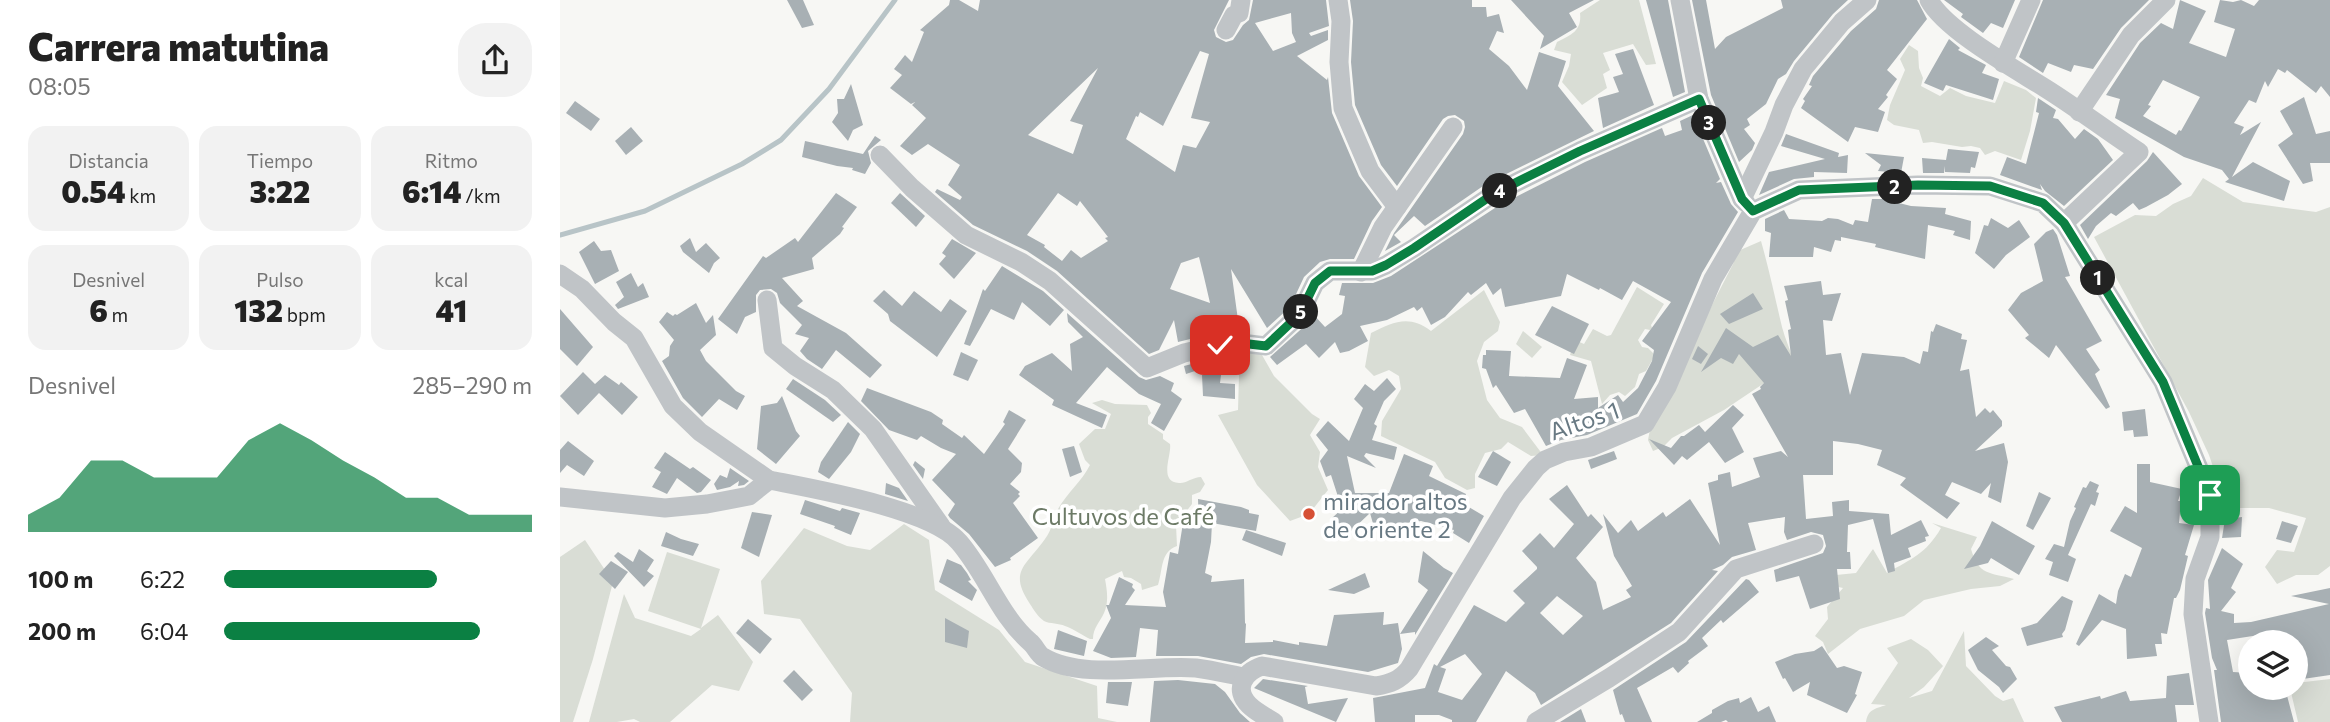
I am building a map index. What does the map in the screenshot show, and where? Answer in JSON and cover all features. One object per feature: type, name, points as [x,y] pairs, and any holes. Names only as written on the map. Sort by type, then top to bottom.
[{"type":"street","points":[[1226,30],[1234,15],[1239,13],[1241,0]]},
{"type":"street","points":[[1338,0],[1343,108],[1370,171],[1397,207]]},
{"type":"street","points":[[1680,0],[1699,99],[1748,205],[1799,190],[1918,185],[1990,186],[2043,203],[2064,223],[2163,382],[2210,495],[2210,537],[2195,579],[2193,614],[2209,722]]},
{"type":"street","name":"Altos 1","points":[[1243,677],[1254,668],[1262,666],[1376,686],[1402,677],[1512,498],[1536,468],[1545,460],[1591,447],[1645,424],[1667,387],[1748,205],[1784,105],[1802,69],[1842,22],[1867,0]]},
{"type":"street","points":[[1929,0],[1940,14],[2003,63],[2045,88],[2138,152],[2064,223]]},
{"type":"street","points":[[2003,63],[2031,0]]},
{"type":"street","points":[[2079,112],[2131,35],[2166,0]]},
{"type":"street","points":[[880,155],[912,188],[966,235],[1020,262],[1049,281],[1147,368],[1184,353],[1232,342],[1266,346],[1300,314],[1315,283],[1330,271],[1372,271],[1405,254],[1466,212],[1519,181],[1699,99]]},
{"type":"street","points":[[1361,272],[1383,227],[1453,127]]},
{"type":"street","points":[[560,274],[582,289],[634,338],[673,406],[700,432],[769,480],[885,507],[923,518],[944,529],[959,541],[1016,629],[1031,642],[1042,657],[1067,666],[1104,670],[1197,668],[1243,677],[1240,690],[1248,704],[1274,722]]},
{"type":"street","points":[[767,300],[773,348],[795,366],[833,390],[873,429],[944,529]]},
{"type":"street","points":[[560,496],[665,508],[749,496],[769,480]]},
{"type":"street","points":[[1536,722],[1679,632],[1736,569],[1814,544]]},
{"type":"green space","points":[[1600,0],[1639,0],[1656,64],[1646,65],[1633,44],[1603,53],[1610,70],[1603,74],[1607,88],[1582,105],[1562,82],[1571,54],[1554,50],[1557,42],[1577,28],[1580,13]]},
{"type":"green space","points":[[1909,45],[1918,51],[1919,68],[1923,78],[1921,86],[1940,96],[1950,88],[1966,96],[1995,103],[2004,81],[2026,90],[2036,98],[2021,160],[1995,151],[1985,155],[1980,148],[1971,146],[1923,143],[1919,130],[1894,125],[1887,120],[1890,105],[1905,70],[1900,59]]},
{"type":"green space","points":[[2203,178],[2243,202],[2316,212],[2330,207],[2330,566],[2318,575],[2296,575],[2277,584],[2265,567],[2277,550],[2294,552],[2306,518],[2269,508],[2227,508],[2209,455],[2189,412],[2094,237],[2135,215],[2156,216],[2191,196]]},
{"type":"green space","points":[[1761,241],[1782,327],[1794,363],[1724,410],[1653,451],[1648,440],[1651,424],[1738,251]]},
{"type":"green space","points":[[1637,287],[1664,304],[1651,325],[1652,328],[1645,329],[1638,340],[1642,347],[1648,348],[1655,355],[1646,371],[1639,374],[1635,387],[1625,396],[1619,392],[1610,395],[1602,404],[1591,361],[1570,355],[1575,340],[1584,344],[1593,329],[1607,336],[1611,335]]},
{"type":"green space","points":[[1484,290],[1500,322],[1498,331],[1484,342],[1477,361],[1487,400],[1500,418],[1522,427],[1543,455],[1531,456],[1508,442],[1501,449],[1485,453],[1475,474],[1475,488],[1467,490],[1445,478],[1435,462],[1381,436],[1382,421],[1401,389],[1399,376],[1389,370],[1374,376],[1365,367],[1371,333],[1401,321],[1415,323],[1431,331]]},
{"type":"green space","points":[[1523,331],[1542,347],[1532,358],[1516,344]]},
{"type":"green space","points":[[1245,350],[1262,355],[1274,376],[1320,419],[1310,435],[1320,452],[1318,467],[1328,490],[1309,514],[1290,521],[1257,485],[1218,415],[1238,410],[1239,375],[1210,368],[1208,355]]},
{"type":"green space","name":"Cultuvos de Café","points":[[1102,400],[1115,404],[1147,405],[1151,413],[1148,424],[1163,434],[1163,439],[1170,444],[1167,467],[1169,478],[1181,483],[1201,477],[1205,484],[1200,492],[1192,495],[1192,504],[1176,525],[1177,546],[1165,557],[1158,585],[1142,590],[1141,584],[1124,577],[1122,571],[1105,579],[1106,609],[1095,628],[1093,639],[1090,639],[1068,627],[1042,619],[1024,593],[1020,576],[1026,563],[1047,536],[1062,503],[1090,465],[1085,460],[1079,444],[1095,429],[1105,429],[1111,414],[1092,403]]},
{"type":"green space","points":[[1932,523],[1977,537],[1971,549],[1982,569],[2014,579],[2000,586],[1971,589],[1924,600],[1904,616],[1860,629],[1828,654],[1823,642],[1815,636],[1828,619],[1827,607],[1843,588],[1829,585],[1836,575],[1856,573],[1873,549],[1887,573],[1930,544],[1941,528]]},
{"type":"green space","points":[[904,524],[929,540],[935,590],[999,630],[1025,662],[1097,686],[1098,718],[1117,722],[850,722],[852,693],[800,619],[764,614],[761,581],[804,528],[847,546],[870,550]]},
{"type":"green space","points":[[585,540],[613,582],[573,722],[560,722],[560,557]]},
{"type":"green space","points":[[667,552],[720,569],[701,628],[718,615],[753,662],[739,691],[712,685],[670,722],[640,722],[634,719],[589,722],[624,594],[635,618],[691,636],[701,629],[648,611]]},
{"type":"green space","points":[[1964,631],[1966,666],[1995,696],[2003,701],[2013,698],[2024,722],[1866,722],[1870,712],[1886,705],[1871,704],[1898,663],[1887,648],[1911,639],[1928,650],[1943,666],[1924,687],[1909,698],[1932,691]]},
{"type":"green space","points":[[2330,679],[2330,722],[2298,722],[2293,700],[2308,700],[2308,682]]},
{"type":"building","points":[[787,0],[803,0],[814,25],[802,28]]},
{"type":"building","points":[[950,0],[959,0],[978,11],[980,0],[1229,0],[1214,30],[1216,37],[1226,42],[1233,40],[1249,20],[1253,0],[1326,0],[1329,26],[1309,33],[1311,36],[1328,30],[1328,40],[1297,56],[1327,80],[1328,77],[1332,113],[1359,176],[1382,207],[1372,221],[1354,259],[1330,259],[1320,262],[1304,277],[1290,307],[1267,328],[1231,269],[1238,320],[1235,320],[1235,328],[1178,342],[1174,320],[1159,350],[1149,354],[1057,271],[1027,251],[973,225],[935,192],[937,189],[960,200],[962,197],[948,185],[960,165],[928,144],[912,155],[900,146],[926,118],[912,105],[915,102],[911,104],[890,88],[902,75],[894,69],[905,55],[912,62],[924,32],[920,30],[949,5]],"holes":[[[1291,13],[1292,33],[1296,42],[1273,51],[1255,23]],[[1200,51],[1209,54],[1191,118],[1210,122],[1196,148],[1183,145],[1175,172],[1126,139],[1140,112],[1163,126]],[[1098,68],[1070,121],[1083,125],[1073,154],[1028,135]],[[1058,193],[1077,206],[1080,201],[1108,237],[1105,238],[1108,241],[1081,258],[1071,250],[1062,261],[1044,247],[1045,245],[1027,235]],[[1199,257],[1210,303],[1170,289],[1181,263]]]},
{"type":"building","points":[[1350,0],[1472,0],[1472,7],[1486,7],[1487,17],[1499,14],[1504,33],[1497,31],[1489,49],[1509,66],[1527,90],[1539,52],[1566,61],[1558,86],[1594,131],[1486,184],[1425,226],[1414,216],[1394,235],[1401,242],[1385,251],[1394,233],[1463,134],[1465,127],[1464,121],[1455,115],[1443,119],[1397,186],[1381,165],[1355,105]]},
{"type":"building","points":[[1511,0],[1594,0],[1569,13],[1577,27],[1540,49],[1544,36]]},
{"type":"building","points":[[1646,0],[1668,0],[1685,92],[1673,97]]},
{"type":"building","points":[[1692,0],[1706,0],[1715,49],[1726,37],[1783,8],[1781,0],[1848,0],[1833,14],[1786,74],[1778,79],[1766,104],[1747,119],[1750,125],[1744,129],[1755,143],[1752,150],[1739,162],[1711,95]]},
{"type":"building","points":[[1879,0],[1917,0],[1927,19],[1887,70],[1897,79],[1878,109],[1885,112],[1878,132],[1855,127],[1848,142],[1801,108],[1805,101],[1803,99],[1812,86],[1809,85],[1813,76],[1851,31],[1876,9]]},
{"type":"building","points":[[1944,0],[2015,0],[2003,28],[1991,23],[1983,33]]},
{"type":"building","points":[[2043,0],[2149,0],[2121,28],[2093,69],[2074,65],[2071,72],[2048,63],[2043,73],[2019,57]]},
{"type":"building","points":[[2180,0],[2206,11],[2189,43],[2226,57],[2235,29],[2214,22],[2220,0],[2241,0],[2254,6],[2259,0],[2330,0],[2330,97],[2321,86],[2316,93],[2287,70],[2285,73],[2278,69],[2268,87],[2265,81],[2256,103],[2249,100],[2234,123],[2244,127],[2240,135],[2261,122],[2232,177],[2253,162],[2290,181],[2284,201],[2225,182],[2229,179],[2222,170],[2184,157],[2115,118],[2120,99],[2106,95],[2140,43],[2161,23],[2173,29]],"holes":[[[2163,80],[2200,97],[2176,135],[2143,116],[2151,106],[2148,105]]]},
{"type":"building","points":[[1949,39],[1960,48],[1958,50],[1986,65],[1982,73],[1999,79],[1993,100],[1946,85],[1943,91],[1924,83]]},
{"type":"building","points":[[1633,49],[1654,105],[1603,128],[1598,98],[1619,92],[1613,77],[1623,74],[1615,54]]},
{"type":"building","points":[[851,84],[863,125],[853,130],[848,141],[832,122],[838,113],[837,99],[844,99]]},
{"type":"building","points":[[2304,97],[2316,134],[2330,131],[2330,163],[2310,163],[2313,181],[2303,184],[2278,145],[2293,134],[2280,111]]},
{"type":"building","points":[[2038,98],[2056,110],[2053,118],[2058,119],[2075,139],[2084,129],[2098,139],[2113,160],[2064,206],[2040,184],[2042,190],[2000,175],[2007,157],[2026,164],[2039,113],[2036,112]]},
{"type":"building","points":[[575,101],[600,119],[591,131],[566,113]]},
{"type":"building","points":[[1693,115],[1720,179],[1716,183],[1721,182],[1731,204],[1738,212],[1702,273],[1656,381],[1637,414],[1587,435],[1546,446],[1525,409],[1514,413],[1496,385],[1493,388],[1486,369],[1482,368],[1486,350],[1511,351],[1509,376],[1560,378],[1567,358],[1587,365],[1574,399],[1598,397],[1598,408],[1618,395],[1623,402],[1638,388],[1652,361],[1654,350],[1642,341],[1671,302],[1633,281],[1622,300],[1567,274],[1561,296],[1505,307],[1501,288],[1493,295],[1486,283],[1471,295],[1468,292],[1445,317],[1431,325],[1422,307],[1417,311],[1414,307],[1387,320],[1360,326],[1368,341],[1349,351],[1340,353],[1335,342],[1319,358],[1306,344],[1277,365],[1270,357],[1308,323],[1313,314],[1325,327],[1342,314],[1345,296],[1339,295],[1342,283],[1373,283],[1391,276],[1498,206],[1585,162],[1662,128],[1665,136],[1682,130],[1680,121]]},
{"type":"building","points":[[631,127],[643,141],[626,155],[615,141]]},
{"type":"building","points":[[1786,134],[1839,153],[1838,157],[1848,155],[1847,173],[1814,172],[1814,177],[1794,179],[1759,195],[1769,172],[1825,159],[1781,146]]},
{"type":"building","points":[[875,136],[881,140],[868,151],[871,163],[865,174],[852,170],[853,168],[802,157],[805,141],[863,154]]},
{"type":"building","points":[[1948,149],[1979,152],[1975,168],[1971,167],[1970,173],[1945,172],[1945,166],[1944,173],[1923,173],[1922,158],[1946,160]]},
{"type":"building","points":[[2153,152],[2182,184],[2168,195],[2139,210],[2133,203],[2116,216],[2111,213],[2096,226],[2088,239],[2080,225],[2147,161]]},
{"type":"building","points":[[1865,153],[1904,157],[1901,173],[1878,171],[1881,165]]},
{"type":"building","points":[[836,193],[857,207],[842,227],[844,228],[812,258],[814,269],[782,278],[803,301],[797,306],[846,333],[882,365],[870,378],[836,350],[822,369],[807,359],[800,351],[809,338],[795,334],[802,325],[780,303],[777,293],[771,289],[760,290],[756,295],[756,312],[745,317],[737,334],[718,319],[763,256],[766,258],[795,238],[798,242]]},
{"type":"building","points":[[900,193],[925,216],[916,227],[891,203]]},
{"type":"building","points":[[1872,199],[1911,206],[1946,208],[1945,214],[1971,221],[1970,240],[1953,235],[1955,231],[1928,225],[1925,259],[1841,237],[1841,241],[1835,240],[1831,252],[1814,247],[1813,257],[1769,257],[1771,233],[1765,231],[1765,219],[1784,210],[1789,219],[1822,221],[1828,218],[1853,225],[1855,220],[1868,222]]},
{"type":"building","points":[[1991,218],[2008,228],[2019,220],[2030,237],[2006,255],[1994,269],[1975,253],[1984,225],[1988,226]]},
{"type":"building","points":[[2053,229],[2070,276],[2065,277],[2102,341],[2086,349],[2100,370],[2095,374],[2110,407],[2106,409],[2056,345],[2049,358],[2025,338],[2029,335],[2008,310],[2021,293],[2043,281],[2034,244]]},
{"type":"building","points":[[690,238],[696,252],[706,243],[720,258],[709,273],[683,252],[680,246]]},
{"type":"building","points":[[952,239],[976,253],[954,279],[939,264],[946,256],[942,253]]},
{"type":"building","points":[[594,241],[601,251],[611,250],[619,271],[595,284],[579,252]]},
{"type":"building","points":[[1002,266],[1043,291],[1064,310],[1050,326],[1022,302],[1014,320],[991,309],[970,346],[964,344],[983,289],[985,291]]},
{"type":"building","points":[[631,273],[638,287],[643,283],[649,297],[618,309],[615,305],[624,297],[616,282]]},
{"type":"building","points":[[1821,281],[1823,295],[1841,293],[1832,321],[1823,320],[1826,355],[1841,353],[1850,395],[1862,353],[1904,357],[1920,364],[1923,351],[1928,352],[1931,331],[1933,332],[1936,324],[1962,334],[1961,339],[1967,340],[1960,371],[1969,369],[1976,417],[1985,408],[1990,413],[1993,410],[2002,421],[2002,426],[1975,451],[2004,443],[2008,462],[2001,503],[1988,497],[1991,483],[1981,494],[1952,482],[1945,495],[1960,503],[1947,519],[1900,485],[1906,478],[1877,465],[1882,450],[1833,441],[1833,475],[1803,475],[1806,519],[1833,516],[1832,502],[1849,500],[1849,511],[1889,514],[1891,535],[1921,520],[1929,536],[1925,537],[1926,541],[1908,548],[1911,557],[1894,563],[1895,571],[1888,573],[1873,519],[1848,525],[1847,552],[1850,552],[1851,569],[1837,569],[1840,599],[1810,609],[1799,576],[1776,582],[1774,570],[1823,553],[1826,546],[1823,535],[1811,532],[1787,540],[1784,532],[1785,517],[1748,523],[1756,550],[1732,557],[1712,570],[1718,571],[1671,623],[1541,705],[1535,693],[1506,671],[1476,722],[1452,722],[1439,715],[1415,715],[1415,722],[1375,722],[1373,698],[1425,688],[1434,664],[1437,666],[1474,605],[1506,622],[1525,603],[1513,591],[1537,567],[1522,551],[1540,533],[1554,548],[1574,524],[1549,499],[1567,485],[1588,517],[1591,514],[1603,527],[1576,558],[1596,582],[1603,610],[1631,597],[1626,590],[1632,586],[1614,556],[1603,514],[1618,533],[1631,520],[1638,531],[1663,512],[1666,517],[1690,499],[1720,545],[1708,483],[1718,480],[1718,475],[1730,472],[1732,487],[1760,477],[1753,458],[1781,451],[1788,457],[1752,394],[1761,389],[1764,383],[1739,354],[1733,364],[1721,358],[1701,372],[1726,328],[1753,347],[1778,335],[1791,356],[1788,330],[1791,329],[1784,286]],"holes":[[[1557,596],[1583,616],[1563,635],[1540,613]],[[1465,654],[1482,674],[1462,700],[1438,692],[1446,669],[1440,667]]]},
{"type":"building","points":[[884,290],[902,306],[914,291],[941,312],[950,299],[967,311],[937,357],[890,321],[888,314],[873,301]]},
{"type":"building","points":[[1753,293],[1763,309],[1729,324],[1720,314]]},
{"type":"building","points":[[696,303],[706,323],[713,315],[716,335],[700,350],[706,361],[736,391],[745,396],[737,410],[719,399],[702,417],[683,398],[662,361],[669,356],[674,340],[659,322],[667,312],[673,316],[677,315]]},
{"type":"building","points":[[1552,306],[1589,324],[1574,354],[1535,335]]},
{"type":"building","points":[[560,309],[593,347],[577,366],[560,349]]},
{"type":"building","points":[[1067,313],[1139,377],[1146,380],[1160,376],[1174,383],[1171,391],[1182,399],[1164,431],[1151,423],[1161,404],[1139,394],[1107,367],[1076,403],[1107,415],[1102,428],[1052,405],[1054,400],[1019,375],[1025,366],[1052,353],[1072,371],[1070,344],[1083,337],[1068,322]]},
{"type":"building","points":[[1698,346],[1708,354],[1701,364],[1692,359]]},
{"type":"building","points":[[961,352],[978,360],[968,381],[953,375]]},
{"type":"building","points":[[1203,361],[1204,368],[1186,374],[1184,366]]},
{"type":"building","points":[[583,372],[595,384],[605,375],[619,385],[621,382],[638,397],[622,415],[599,393],[578,415],[560,396]]},
{"type":"building","points":[[1202,375],[1221,375],[1220,383],[1235,384],[1235,399],[1203,396]]},
{"type":"building","points":[[1387,378],[1396,389],[1384,401],[1374,424],[1377,426],[1372,440],[1397,447],[1394,460],[1366,453],[1364,456],[1376,468],[1347,456],[1355,493],[1389,493],[1404,454],[1433,466],[1429,476],[1466,494],[1462,503],[1484,516],[1469,543],[1453,533],[1454,530],[1421,521],[1374,527],[1370,513],[1350,532],[1332,518],[1342,509],[1331,475],[1326,477],[1320,461],[1328,450],[1316,435],[1328,421],[1349,441],[1363,408],[1354,399],[1365,384],[1374,391]]},
{"type":"building","points":[[793,379],[825,400],[841,415],[833,422],[786,389]]},
{"type":"building","points":[[867,388],[931,412],[943,420],[942,424],[962,438],[964,435],[984,454],[1005,424],[1003,422],[1009,410],[1026,420],[1008,449],[1022,463],[1021,472],[1010,484],[1020,492],[1020,496],[1013,503],[1038,538],[1010,558],[1011,560],[995,567],[969,534],[950,518],[948,515],[955,504],[932,480],[956,454],[921,436],[917,440],[889,430],[861,401]]},
{"type":"building","points":[[782,396],[800,436],[776,464],[757,449],[761,406],[777,403]]},
{"type":"building","points":[[1733,405],[1744,415],[1732,428],[1744,452],[1725,463],[1709,442],[1687,460],[1682,456],[1674,465],[1649,439],[1671,448],[1681,436],[1699,425],[1705,432]]},
{"type":"building","points":[[2145,409],[2148,436],[2134,437],[2133,430],[2124,431],[2122,412]]},
{"type":"building","points":[[848,422],[860,434],[851,452],[829,479],[818,472],[821,462]]},
{"type":"building","points":[[568,441],[594,461],[584,476],[567,465],[560,473],[560,450]]},
{"type":"building","points":[[1074,446],[1082,472],[1070,477],[1062,449]]},
{"type":"building","points":[[1493,451],[1511,462],[1497,486],[1478,477]]},
{"type":"building","points":[[1614,451],[1617,459],[1591,469],[1588,460]]},
{"type":"building","points":[[665,452],[711,480],[697,493],[677,478],[667,494],[652,487],[661,472],[654,468]]},
{"type":"building","points":[[915,461],[925,469],[923,479],[913,465]]},
{"type":"building","points":[[2137,464],[2150,464],[2150,482],[2182,489],[2178,501],[2181,501],[2179,523],[2194,525],[2167,634],[2161,633],[2162,644],[2155,644],[2157,656],[2127,659],[2126,629],[2102,620],[2079,646],[2076,644],[2099,594],[2116,604],[2125,574],[2131,577],[2142,548],[2110,531],[2125,506],[2137,513]]},
{"type":"building","points":[[730,468],[749,481],[738,486],[739,481],[730,487],[717,490],[714,484],[720,475],[727,478]]},
{"type":"building","points":[[2090,481],[2099,485],[2096,492],[2099,493],[2095,506],[2091,504],[2068,555],[2076,559],[2068,582],[2049,575],[2053,562],[2045,559],[2054,544],[2064,547],[2076,508],[2074,507],[2083,487],[2086,488]]},
{"type":"building","points":[[886,483],[899,488],[908,501],[885,494]]},
{"type":"building","points":[[2039,492],[2051,498],[2033,530],[2026,526]]},
{"type":"building","points":[[1198,499],[1241,507],[1249,510],[1249,513],[1259,515],[1256,531],[1212,523],[1205,573],[1212,576],[1211,582],[1244,579],[1245,643],[1273,640],[1327,646],[1334,615],[1384,612],[1383,625],[1398,623],[1402,649],[1398,663],[1368,672],[1264,654],[1251,657],[1241,664],[1198,656],[1156,656],[1158,630],[1140,628],[1136,657],[1111,658],[1093,651],[1111,618],[1106,605],[1109,605],[1119,577],[1133,584],[1135,590],[1125,605],[1166,607],[1163,592],[1170,552],[1178,554],[1183,523],[1199,526]]},
{"type":"building","points":[[805,500],[840,511],[842,508],[860,513],[851,535],[834,528],[835,526],[800,514]]},
{"type":"building","points":[[752,512],[772,515],[759,557],[741,548]]},
{"type":"building","points":[[2242,517],[2241,537],[2222,538],[2225,519]]},
{"type":"building","points":[[1992,521],[2035,546],[2019,575],[1991,558],[1988,563],[1964,569],[1980,546]]},
{"type":"building","points":[[2282,521],[2298,526],[2291,543],[2276,539]]},
{"type":"building","points":[[1246,530],[1286,543],[1282,556],[1242,540]]},
{"type":"building","points":[[666,532],[699,544],[693,556],[661,546]]},
{"type":"building","points":[[2222,548],[2243,564],[2231,588],[2236,592],[2221,611],[2234,614],[2234,623],[2251,622],[2329,604],[2291,596],[2330,588],[2330,675],[2308,678],[2308,630],[2238,630],[2238,638],[2227,640],[2233,672],[2238,672],[2238,700],[2288,700],[2294,722],[2221,722],[2214,670],[2217,670],[2212,658],[2205,613],[2206,608],[2210,609],[2208,580]]},
{"type":"building","points":[[639,549],[654,560],[647,571],[654,576],[644,587],[614,556],[618,552],[633,562]]},
{"type":"building","points":[[1423,551],[1453,573],[1415,635],[1415,632],[1400,634],[1428,590],[1418,582]]},
{"type":"building","points":[[947,559],[961,565],[967,573],[971,580],[968,581],[977,590],[972,601],[939,582]]},
{"type":"building","points":[[611,561],[628,572],[615,589],[599,574]]},
{"type":"building","points":[[1365,573],[1370,587],[1354,594],[1328,590]]},
{"type":"building","points":[[1746,579],[1759,592],[1702,638],[1708,646],[1688,661],[1678,673],[1673,667],[1637,688],[1652,722],[1625,722],[1622,714],[1620,715],[1613,690],[1686,642]]},
{"type":"building","points":[[2062,596],[2073,601],[2063,637],[2027,646],[2021,628],[2037,623]]},
{"type":"building","points":[[945,618],[969,631],[967,648],[945,642]]},
{"type":"building","points":[[748,619],[772,639],[760,654],[736,633]]},
{"type":"building","points":[[1058,630],[1087,641],[1084,656],[1054,649]]},
{"type":"building","points":[[1986,637],[1999,646],[1992,650],[2010,667],[2017,679],[2003,693],[1978,670],[1968,650]]},
{"type":"building","points":[[1822,646],[1837,668],[1844,666],[1862,672],[1855,694],[1857,695],[1847,713],[1807,695],[1810,682],[1793,692],[1775,662],[1795,654],[1814,651]]},
{"type":"building","points":[[794,670],[813,690],[802,701],[783,681]]},
{"type":"building","points":[[2189,673],[2194,705],[2175,705],[2177,722],[2062,722],[2054,707],[2100,696],[2101,699],[2126,691],[2130,701],[2166,698],[2167,676]]},
{"type":"building","points":[[1263,679],[1308,686],[1305,687],[1308,704],[1348,698],[1336,722],[1254,688]]},
{"type":"building","points":[[1178,680],[1215,684],[1250,722],[1150,722],[1154,681]]},
{"type":"building","points":[[1108,682],[1132,682],[1128,706],[1106,703]]},
{"type":"building","points":[[1751,697],[1758,712],[1769,706],[1776,722],[1697,722],[1728,701],[1739,698],[1740,703]]},
{"type":"building","points":[[1581,709],[1586,722],[1560,722]]},
{"type":"waterway","points":[[560,235],[645,211],[742,164],[781,140],[829,89],[895,0]]},
{"type":"place","name":"mirador altos de oriente 2","points":[[1309,514]]},
{"type":"route","points":[[1220,345],[1232,342],[1266,346],[1300,314],[1315,283],[1330,271],[1372,271],[1386,265],[1492,195],[1580,151],[1699,99],[1742,199],[1753,211],[1799,190],[1839,187],[1990,186],[2043,203],[2064,223],[2163,382],[2210,495]]}]
